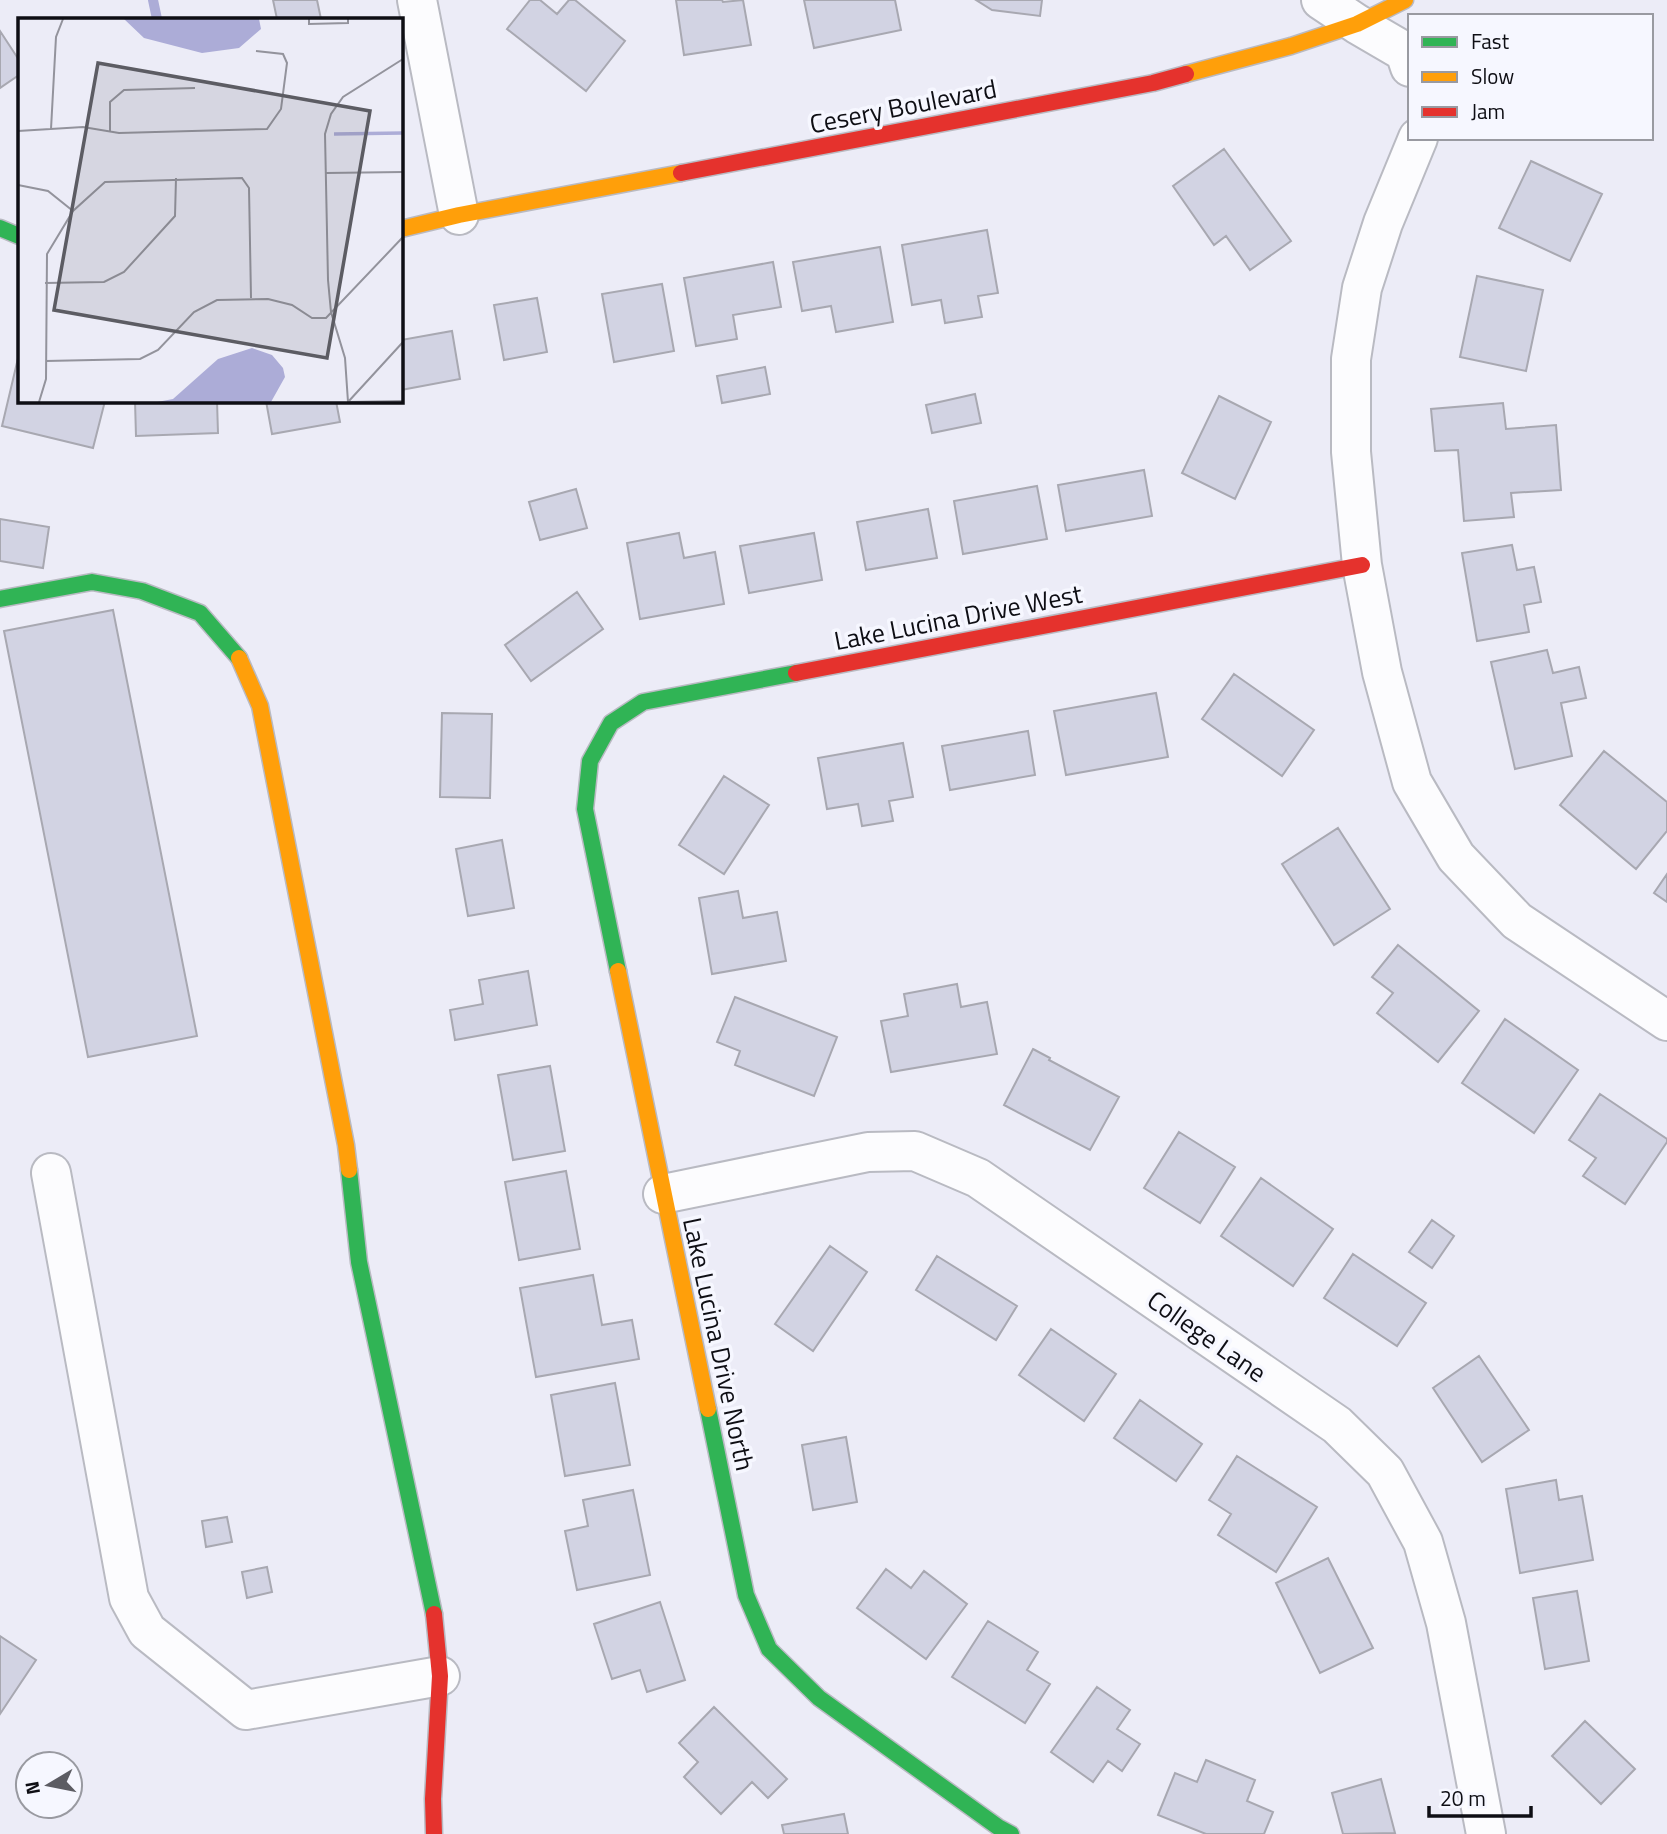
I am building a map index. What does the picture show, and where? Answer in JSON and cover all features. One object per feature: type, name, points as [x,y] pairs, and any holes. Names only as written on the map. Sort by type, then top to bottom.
[{"type":"street","points":[[416,0],[459,215]]},
{"type":"street","points":[[1321,0],[1405,52],[1408,61]]},
{"type":"street","name":"Cesery Boulevard","points":[[402,229],[459,215],[1153,83],[1292,46],[1357,24],[1405,0]]},
{"type":"street","points":[[1417,140],[1383,223],[1362,288],[1351,359],[1351,452],[1362,565],[1382,672],[1412,782],[1456,857],[1517,921],[1667,1021]]},
{"type":"street","points":[[0,228],[18,236]]},
{"type":"street","name":"Lake Lucina Drive West","points":[[590,761],[611,723],[643,702],[1362,565]]},
{"type":"street","points":[[0,598],[92,582],[142,591],[200,613],[238,655],[260,706],[346,1144],[359,1262],[434,1616],[440,1676],[433,1799],[434,1834]]},
{"type":"street","name":"Lake Lucina Drive North","points":[[590,761],[585,809],[746,1595],[769,1649],[819,1698],[1001,1832]]},
{"type":"street","name":"College Lane","points":[[663,1194],[869,1152],[915,1151],[978,1178],[1337,1425],[1385,1472],[1423,1542],[1446,1623],[1486,1834]]},
{"type":"street","points":[[51,1173],[130,1598],[147,1631],[246,1710],[440,1676]]},
{"type":"building","points":[[273,0],[317,0],[321,18],[277,18]]},
{"type":"building","points":[[530,0],[540,0],[557,14],[569,0],[575,0],[625,41],[586,91],[507,29]]},
{"type":"building","points":[[676,0],[743,0],[751,45],[684,55]]},
{"type":"building","points":[[804,0],[895,0],[901,30],[814,48]]},
{"type":"building","points":[[976,0],[1042,0],[1040,16],[992,10]]},
{"type":"building","points":[[0,31],[18,58],[18,76],[0,88]]},
{"type":"building","points":[[1224,149],[1291,241],[1250,270],[1226,236],[1214,245],[1173,186]]},
{"type":"building","points":[[1531,161],[1602,194],[1570,261],[1499,228]]},
{"type":"building","points":[[987,230],[998,293],[978,296],[982,317],[945,323],[941,300],[912,305],[902,245]]},
{"type":"building","points":[[880,247],[893,322],[836,332],[831,306],[802,311],[793,262]]},
{"type":"building","points":[[773,262],[781,307],[733,315],[737,339],[696,346],[684,278]]},
{"type":"building","points":[[1477,276],[1543,290],[1526,371],[1460,357]]},
{"type":"building","points":[[662,284],[674,351],[614,362],[602,294]]},
{"type":"building","points":[[537,298],[547,352],[504,360],[494,305]]},
{"type":"building","points":[[452,331],[460,379],[402,390],[402,340]]},
{"type":"building","points":[[18,358],[18,402],[105,402],[93,448],[2,426]]},
{"type":"building","points":[[765,367],[770,394],[722,403],[717,376]]},
{"type":"building","points":[[975,394],[981,423],[932,433],[926,405]]},
{"type":"building","points":[[1219,396],[1271,422],[1235,499],[1182,473]]},
{"type":"building","points":[[135,402],[217,402],[218,433],[136,436]]},
{"type":"building","points":[[266,402],[336,402],[340,422],[272,434]]},
{"type":"building","points":[[1503,403],[1506,429],[1556,425],[1561,490],[1511,493],[1514,517],[1464,521],[1458,450],[1435,451],[1431,409]]},
{"type":"building","points":[[1144,470],[1152,516],[1066,531],[1058,485]]},
{"type":"building","points":[[1037,486],[1047,539],[963,554],[954,501]]},
{"type":"building","points":[[576,489],[587,528],[540,540],[529,502]]},
{"type":"building","points":[[928,509],[937,558],[866,570],[857,522]]},
{"type":"building","points":[[0,519],[49,527],[43,568],[0,561]]},
{"type":"building","points":[[679,533],[684,558],[715,552],[724,604],[640,619],[627,543]]},
{"type":"building","points":[[814,533],[822,580],[749,593],[740,546]]},
{"type":"building","points":[[1512,545],[1517,570],[1534,567],[1541,602],[1524,605],[1529,632],[1477,641],[1462,553]]},
{"type":"building","points":[[577,592],[603,629],[531,681],[505,645]]},
{"type":"building","points":[[113,610],[197,1036],[88,1057],[4,631]]},
{"type":"building","points":[[1547,650],[1553,673],[1579,667],[1586,698],[1561,703],[1572,756],[1515,769],[1491,662]]},
{"type":"building","points":[[1234,674],[1314,730],[1282,776],[1202,719]]},
{"type":"building","points":[[1156,693],[1168,757],[1066,775],[1054,711]]},
{"type":"building","points":[[442,713],[492,714],[490,798],[440,797]]},
{"type":"building","points":[[1028,731],[1035,775],[950,790],[942,746]]},
{"type":"building","points":[[903,743],[913,797],[889,801],[893,821],[862,826],[858,804],[827,809],[818,758]]},
{"type":"building","points":[[1604,751],[1667,802],[1667,831],[1636,869],[1560,805]]},
{"type":"building","points":[[724,776],[769,805],[724,874],[679,845]]},
{"type":"building","points":[[1338,828],[1390,909],[1334,945],[1282,864]]},
{"type":"building","points":[[502,840],[514,908],[468,916],[456,849]]},
{"type":"building","points":[[1667,874],[1667,902],[1654,893]]},
{"type":"building","points":[[738,891],[743,918],[777,912],[786,961],[712,974],[699,898]]},
{"type":"building","points":[[1398,945],[1479,1011],[1438,1062],[1377,1013],[1393,993],[1372,977]]},
{"type":"building","points":[[528,971],[537,1025],[455,1040],[450,1010],[483,1004],[479,980]]},
{"type":"building","points":[[957,984],[961,1007],[987,1002],[997,1054],[891,1072],[881,1021],[908,1016],[904,994]]},
{"type":"building","points":[[735,997],[837,1037],[814,1096],[735,1065],[740,1051],[717,1042]]},
{"type":"building","points":[[1505,1019],[1578,1070],[1534,1133],[1462,1083]]},
{"type":"building","points":[[1033,1049],[1119,1097],[1090,1150],[1004,1105]]},
{"type":"building","points":[[550,1066],[565,1151],[513,1160],[498,1075]]},
{"type":"building","points":[[1600,1094],[1667,1139],[1625,1204],[1583,1176],[1596,1158],[1569,1140]]},
{"type":"building","points":[[1179,1132],[1235,1167],[1200,1223],[1144,1188]]},
{"type":"building","points":[[566,1171],[580,1249],[519,1260],[505,1182]]},
{"type":"building","points":[[1261,1178],[1333,1229],[1293,1286],[1221,1236]]},
{"type":"building","points":[[1432,1220],[1454,1236],[1432,1268],[1409,1252]]},
{"type":"building","points":[[830,1246],[867,1272],[813,1351],[775,1324]]},
{"type":"building","points":[[1353,1254],[1426,1303],[1397,1346],[1324,1298]]},
{"type":"building","points":[[937,1256],[1017,1306],[996,1340],[916,1290]]},
{"type":"building","points":[[593,1275],[602,1325],[632,1320],[639,1359],[536,1377],[520,1288]]},
{"type":"building","points":[[1051,1329],[1116,1374],[1084,1421],[1019,1375]]},
{"type":"building","points":[[1479,1356],[1529,1430],[1482,1462],[1433,1388]]},
{"type":"building","points":[[615,1383],[630,1465],[565,1476],[551,1395]]},
{"type":"building","points":[[1140,1400],[1202,1444],[1176,1481],[1114,1438]]},
{"type":"building","points":[[846,1437],[857,1502],[813,1510],[802,1445]]},
{"type":"building","points":[[1237,1456],[1317,1507],[1276,1572],[1218,1535],[1231,1514],[1209,1500]]},
{"type":"building","points":[[1556,1480],[1559,1500],[1582,1496],[1593,1560],[1520,1573],[1506,1489]]},
{"type":"building","points":[[633,1490],[650,1575],[577,1590],[565,1531],[588,1526],[583,1500]]},
{"type":"building","points":[[227,1517],[232,1542],[206,1547],[202,1521]]},
{"type":"building","points":[[1328,1558],[1373,1648],[1320,1673],[1276,1583]]},
{"type":"building","points":[[267,1567],[272,1592],[247,1598],[242,1572]]},
{"type":"building","points":[[886,1569],[911,1588],[924,1571],[967,1604],[926,1659],[857,1608]]},
{"type":"building","points":[[1577,1591],[1589,1661],[1545,1669],[1533,1598]]},
{"type":"building","points":[[660,1602],[685,1680],[647,1692],[640,1670],[612,1679],[594,1624]]},
{"type":"building","points":[[988,1621],[1038,1652],[1027,1670],[1050,1684],[1025,1723],[952,1677]]},
{"type":"building","points":[[0,1636],[36,1660],[0,1714]]},
{"type":"building","points":[[1097,1687],[1130,1710],[1117,1729],[1140,1744],[1122,1771],[1108,1761],[1093,1782],[1051,1752]]},
{"type":"building","points":[[714,1707],[787,1779],[768,1798],[752,1782],[721,1814],[684,1777],[698,1762],[679,1743]]},
{"type":"building","points":[[1585,1721],[1635,1769],[1601,1804],[1552,1756]]},
{"type":"building","points":[[1206,1760],[1255,1780],[1247,1801],[1273,1812],[1264,1834],[1206,1834],[1158,1815],[1175,1773],[1197,1782]]},
{"type":"building","points":[[1381,1779],[1395,1833],[1343,1834],[1332,1793]]},
{"type":"building","points":[[844,1814],[848,1834],[784,1834],[782,1825]]},
{"type":"waterway","points":[[153,0],[157,18]]},
{"type":"traffic: fast","points":[[0,228],[18,236]]},
{"type":"traffic: fast","points":[[0,599],[92,582],[142,591],[200,613],[239,658]]},
{"type":"traffic: fast","points":[[618,971],[585,809],[590,761],[611,723],[643,702],[796,673]]},
{"type":"traffic: fast","points":[[349,1170],[359,1262],[434,1614]]},
{"type":"traffic: fast","points":[[708,1409],[746,1595],[769,1649],[819,1698],[1011,1834]]},
{"type":"traffic: slow","points":[[1186,74],[1291,46],[1357,24],[1405,0]]},
{"type":"traffic: slow","points":[[402,229],[459,215],[681,173]]},
{"type":"traffic: slow","points":[[239,658],[260,706],[349,1170]]},
{"type":"traffic: slow","points":[[618,971],[708,1409]]},
{"type":"traffic: jam","points":[[681,173],[1153,83],[1186,74]]},
{"type":"traffic: jam","points":[[796,673],[1362,565]]},
{"type":"traffic: jam","points":[[434,1614],[440,1676],[433,1799],[434,1834]]}]
